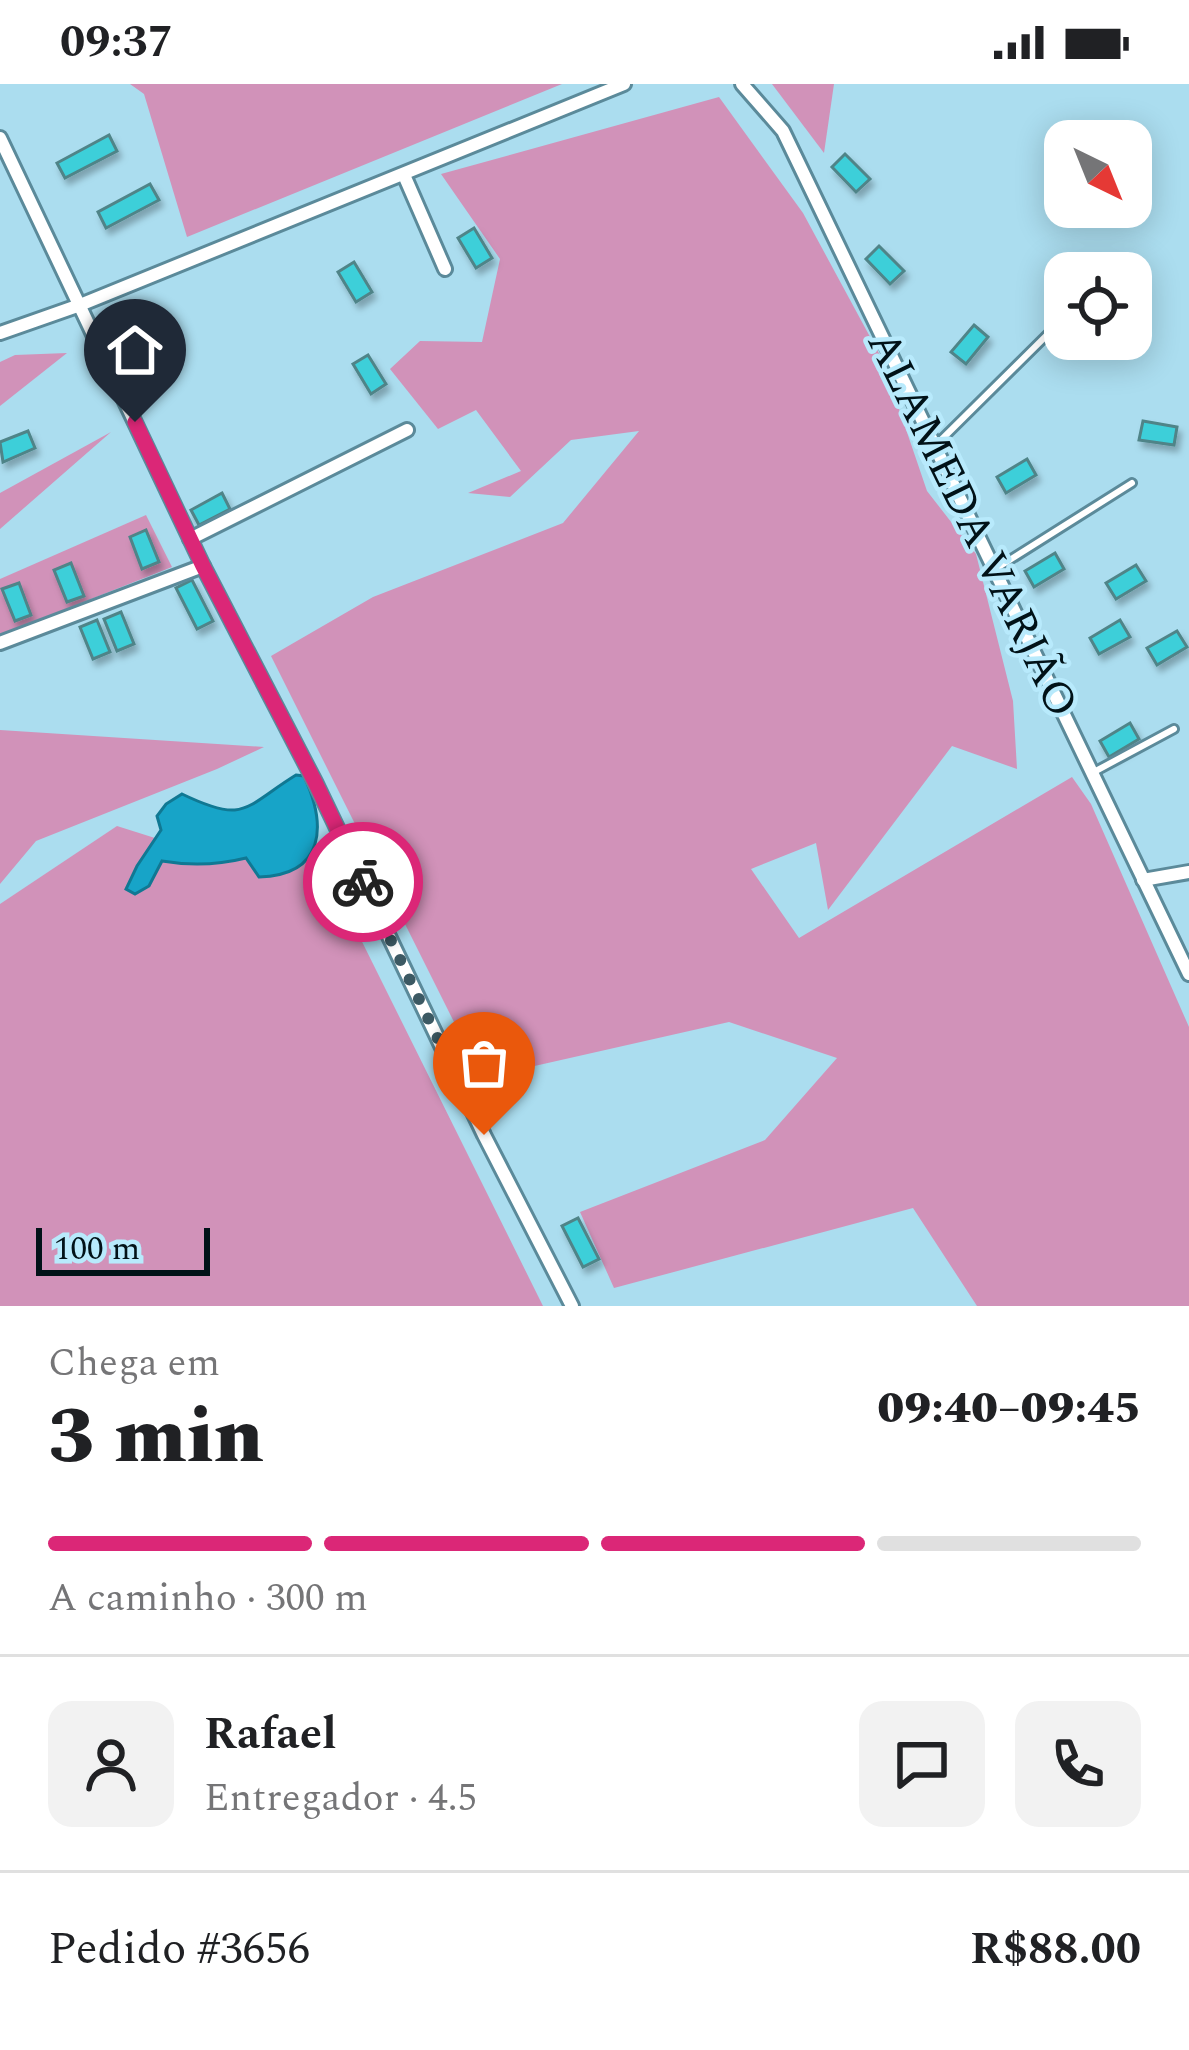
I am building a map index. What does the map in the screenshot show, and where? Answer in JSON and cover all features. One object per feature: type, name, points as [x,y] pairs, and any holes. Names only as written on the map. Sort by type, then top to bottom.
[{"type":"street","points":[[0,333],[624,84]]},
{"type":"street","name":"ALAMEDA VARJÃO","points":[[742,84],[783,131],[1189,974]]},
{"type":"street","points":[[0,138],[203,566],[315,782],[484,1135],[572,1306]]},
{"type":"street","points":[[404,175],[445,268]]},
{"type":"street","points":[[190,538],[407,430]]},
{"type":"street","points":[[0,643],[203,566]]},
{"type":"street","points":[[1143,880],[1189,872]]},
{"type":"lane","points":[[935,447],[1044,338]]},
{"type":"lane","points":[[994,570],[1132,483]]},
{"type":"lane","points":[[1092,773],[1174,729]]},
{"type":"shaded area","points":[[130,84],[562,84],[187,237],[144,94]]},
{"type":"shaded area","points":[[772,84],[834,84],[824,153]]},
{"type":"shaded area","points":[[719,97],[803,213],[882,359],[927,491],[976,554],[1013,701],[1017,769],[952,746],[828,910],[816,843],[751,869],[799,938],[1072,777],[1091,804],[1189,1027],[1189,1306],[977,1306],[913,1208],[614,1288],[580,1212],[765,1140],[837,1058],[729,1022],[482,1078],[271,656],[373,597],[563,523],[639,431],[571,440],[510,497],[468,493],[521,471],[476,410],[438,429],[390,369],[420,341],[482,342],[500,259],[441,174]]},
{"type":"shaded area","points":[[67,353],[0,406],[0,362],[15,355]]},
{"type":"shaded area","points":[[111,432],[0,529],[0,493]]},
{"type":"shaded area","points":[[146,515],[172,567],[0,635],[0,579]]},
{"type":"shaded area","points":[[0,730],[264,747],[36,841],[0,884]]},
{"type":"shaded area","points":[[117,826],[196,851],[307,831],[543,1306],[0,1306],[0,904]]},
{"type":"water","points":[[296,775],[304,776],[317,829],[315,844],[297,867],[259,877],[246,858],[204,864],[162,861],[149,886],[135,894],[126,889],[161,830],[157,816],[166,804],[182,794],[220,809],[244,808]]},
{"type":"building","points":[[109,135],[117,151],[65,178],[57,163]]},
{"type":"building","points":[[845,154],[870,179],[856,192],[832,167]]},
{"type":"building","points":[[150,184],[159,200],[106,228],[98,212]]},
{"type":"building","points":[[474,228],[492,258],[476,268],[458,238]]},
{"type":"building","points":[[879,246],[904,271],[890,284],[866,259]]},
{"type":"building","points":[[354,262],[372,292],[356,302],[338,272]]},
{"type":"building","points":[[974,325],[988,337],[966,364],[951,352]]},
{"type":"building","points":[[368,355],[386,384],[371,394],[353,364]]},
{"type":"building","points":[[1143,421],[1177,427],[1174,445],[1139,440]]},
{"type":"building","points":[[28,431],[35,448],[3,462],[0,442]]},
{"type":"building","points":[[1027,459],[1036,475],[1006,493],[997,477]]},
{"type":"building","points":[[222,493],[230,509],[199,525],[191,510]]},
{"type":"building","points":[[146,530],[159,562],[142,569],[130,537]]},
{"type":"building","points":[[1055,553],[1064,569],[1034,587],[1025,571]]},
{"type":"building","points":[[71,563],[84,596],[67,602],[54,570]]},
{"type":"building","points":[[1136,565],[1146,581],[1116,599],[1106,583]]},
{"type":"building","points":[[192,580],[213,621],[197,629],[176,588]]},
{"type":"building","points":[[19,583],[31,615],[15,621],[2,589]]},
{"type":"building","points":[[121,612],[134,644],[117,651],[104,619]]},
{"type":"building","points":[[97,620],[110,652],[93,659],[80,627]]},
{"type":"building","points":[[1120,620],[1130,637],[1099,654],[1090,638]]},
{"type":"building","points":[[1177,631],[1187,647],[1157,665],[1147,648]]},
{"type":"building","points":[[1130,723],[1139,739],[1109,757],[1100,741]]},
{"type":"building","points":[[578,1218],[599,1259],[583,1267],[562,1226]]},
{"type":"way so far","points":[[363,882],[484,1135]]},
{"type":"route","points":[[135,422],[363,882]]}]
